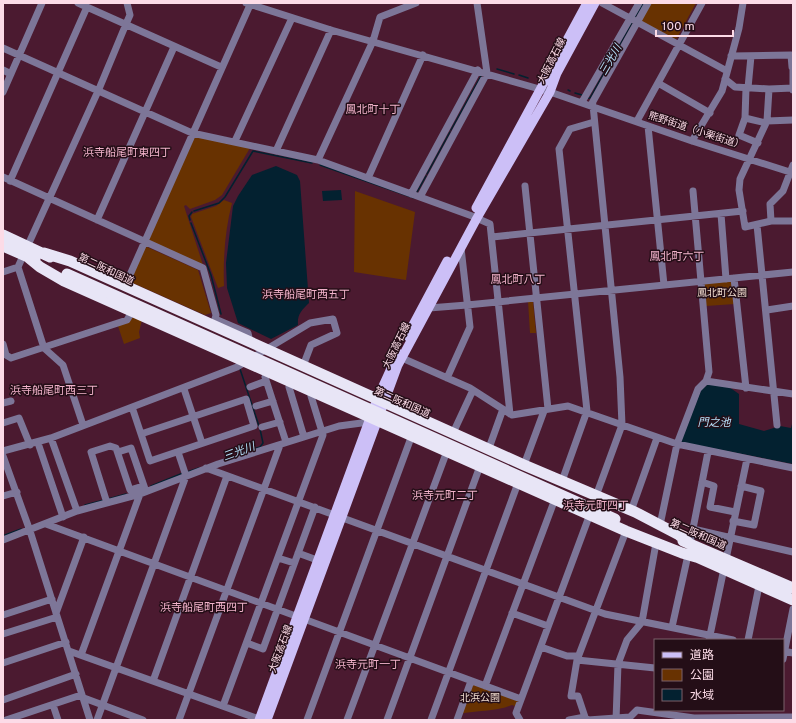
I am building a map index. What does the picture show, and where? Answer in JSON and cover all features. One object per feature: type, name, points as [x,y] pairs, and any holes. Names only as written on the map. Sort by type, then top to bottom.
[{"type":"highway","name":"第二阪和国道","points":[[3,235],[27,253],[67,274],[617,516]]},
{"type":"highway","name":"第二阪和国道","points":[[3,246],[27,253],[44,253],[84,274],[617,516],[691,552],[793,588]]},
{"type":"highway","points":[[27,253],[40,267],[64,281],[134,310],[248,361],[373,420],[412,435],[656,543],[691,552]]},
{"type":"highway","points":[[44,253],[70,260],[125,286],[214,322],[250,342],[302,366],[630,511],[679,535],[691,552]]},
{"type":"highway","name":"第二阪和国道","points":[[725,565],[759,586],[793,600]]},
{"type":"main road","points":[[582,3],[547,68],[545,90],[556,85],[602,3]]},
{"type":"main road","name":"大阪高石線","points":[[259,720],[300,618],[381,401],[426,306],[545,90],[587,3]]},
{"type":"main road","name":"大阪高石線","points":[[545,90],[557,73],[595,3]]},
{"type":"main road","name":"大阪高石線","points":[[381,401],[393,363],[461,248],[475,217]]},
{"type":"main road","name":"大阪高石線","points":[[267,720],[317,560],[338,516]]},
{"type":"street","points":[[3,92],[42,3]]},
{"type":"street","points":[[78,3],[221,67]]},
{"type":"street","points":[[3,272],[18,267],[27,253],[49,198],[99,89],[130,15],[127,3]]},
{"type":"street","points":[[318,160],[373,41],[380,18],[416,3]]},
{"type":"street","points":[[415,195],[450,132],[487,73],[477,3]]},
{"type":"street","points":[[602,3],[727,70]]},
{"type":"street","points":[[596,496],[622,425],[620,377],[612,290],[592,105],[634,20],[639,3]]},
{"type":"street","points":[[582,102],[634,20],[648,3]]},
{"type":"street","points":[[637,121],[702,3]]},
{"type":"street","points":[[692,141],[710,113],[722,90],[740,28],[743,3]]},
{"type":"street","points":[[125,286],[249,4],[331,30],[545,90]]},
{"type":"street","points":[[10,180],[87,7]]},
{"type":"street","points":[[235,142],[292,18]]},
{"type":"street","points":[[276,151],[331,30]]},
{"type":"street","points":[[96,220],[174,47]]},
{"type":"street","points":[[3,48],[99,89],[192,133],[318,160],[475,217],[490,224],[510,414]]},
{"type":"street","points":[[368,178],[423,55]]},
{"type":"street","points":[[725,79],[735,87],[793,89],[793,67],[791,55],[731,56]]},
{"type":"street","points":[[751,56],[744,118],[739,135],[758,143]]},
{"type":"street","points":[[3,70],[11,74]]},
{"type":"street","points":[[450,132],[478,70]]},
{"type":"street","points":[[658,83],[710,113]]},
{"type":"street","points":[[769,89],[767,122],[740,179],[739,190],[745,227],[771,221],[793,221]]},
{"type":"street","name":"熊野街道（小栗街道）","points":[[545,90],[592,105],[692,141],[792,173]]},
{"type":"street","points":[[744,118],[767,122],[793,120]]},
{"type":"street","points":[[562,481],[587,411],[559,149],[570,130],[594,122]]},
{"type":"street","points":[[648,126],[664,285]]},
{"type":"street","points":[[771,221],[770,204],[783,191],[792,173],[793,165]]},
{"type":"street","points":[[3,177],[203,268],[216,316],[214,322]]},
{"type":"street","points":[[524,465],[546,410],[537,298],[525,186]]},
{"type":"street","points":[[660,525],[677,444],[698,389],[706,381],[709,372],[693,192]]},
{"type":"street","points":[[492,236],[605,226],[743,211]]},
{"type":"street","points":[[721,214],[726,279]]},
{"type":"street","points":[[757,224],[764,276],[777,425]]},
{"type":"street","points":[[447,378],[470,327],[461,248]]},
{"type":"street","points":[[18,267],[44,348],[63,365],[83,425]]},
{"type":"street","points":[[426,306],[468,305],[793,272]]},
{"type":"street","points":[[734,278],[746,388]]},
{"type":"street","points":[[767,310],[793,306]]},
{"type":"street","points":[[3,344],[6,355],[11,358],[127,320],[134,310]]},
{"type":"street","points":[[3,452],[38,443],[83,425],[184,389],[237,367],[310,323],[333,319],[337,332],[311,345],[302,366]]},
{"type":"street","points":[[402,358],[473,390],[512,416],[568,406],[587,411],[656,438],[677,444],[708,452],[793,468]]},
{"type":"street","points":[[179,720],[262,489],[283,444],[280,422],[265,379],[250,387]]},
{"type":"street","points":[[706,381],[774,393],[793,394]]},
{"type":"street","points":[[289,387],[304,437]]},
{"type":"street","points":[[184,389],[202,444]]},
{"type":"street","points":[[453,433],[473,390]]},
{"type":"street","points":[[223,706],[323,435],[311,396]]},
{"type":"street","points":[[132,407],[141,434],[150,461],[254,426],[246,398],[141,434]]},
{"type":"street","points":[[3,403],[12,401]]},
{"type":"street","points":[[256,406],[273,401]]},
{"type":"street","points":[[489,448],[503,409]]},
{"type":"street","points":[[3,423],[19,418],[30,445]]},
{"type":"street","points":[[3,540],[77,512],[143,490],[185,473],[206,468],[339,426],[373,420]]},
{"type":"street","points":[[262,427],[280,422]]},
{"type":"street","points":[[307,720],[412,435]]},
{"type":"street","points":[[52,438],[77,512]]},
{"type":"street","points":[[630,511],[656,438]]},
{"type":"street","points":[[38,443],[63,517]]},
{"type":"street","points":[[107,503],[91,452],[110,446],[116,448],[130,490],[143,490]]},
{"type":"street","points":[[81,655],[119,550],[143,490],[131,448],[118,452]]},
{"type":"street","points":[[347,720],[447,451]]},
{"type":"street","points":[[97,720],[185,473],[178,452]]},
{"type":"street","points":[[672,627],[691,552],[693,528],[708,452]]},
{"type":"street","points":[[3,456],[30,531],[90,720]]},
{"type":"street","points":[[710,638],[747,459]]},
{"type":"street","points":[[387,720],[480,466]]},
{"type":"street","points":[[206,468],[594,610],[642,622],[672,627],[710,638],[721,639]]},
{"type":"street","points":[[153,681],[227,476]]},
{"type":"street","points":[[702,482],[714,486],[710,507],[735,512]]},
{"type":"street","points":[[430,720],[518,483]]},
{"type":"street","points":[[733,521],[754,525],[761,491],[741,486]]},
{"type":"street","points":[[3,496],[17,492]]},
{"type":"street","points":[[485,686],[555,499]]},
{"type":"street","points":[[247,643],[263,649],[315,507]]},
{"type":"street","points":[[520,720],[516,713],[590,514]]},
{"type":"street","points":[[46,524],[190,576],[521,700]]},
{"type":"street","points":[[693,528],[793,552]]},
{"type":"street","points":[[626,530],[594,610],[578,658],[571,696],[578,696],[585,717],[588,720],[616,719],[630,717],[637,710],[659,714],[695,714],[718,719],[764,718],[773,713],[793,717]]},
{"type":"street","points":[[57,615],[84,537]]},
{"type":"street","points":[[616,719],[618,664],[628,640],[642,622],[656,543]]},
{"type":"street","points":[[298,553],[317,560]]},
{"type":"street","points":[[278,558],[294,563]]},
{"type":"street","points":[[748,639],[759,586]]},
{"type":"street","points":[[3,615],[52,599]]},
{"type":"street","points":[[793,609],[784,651],[793,653]]},
{"type":"street","points":[[512,613],[548,626]]},
{"type":"street","points":[[3,634],[57,615]]},
{"type":"street","points":[[3,662],[66,642]]},
{"type":"street","points":[[541,647],[567,656],[654,668]]},
{"type":"street","points":[[69,651],[259,720]]},
{"type":"street","points":[[3,700],[76,674]]},
{"type":"street","points":[[457,720],[471,681]]},
{"type":"street","points":[[6,720],[26,717],[53,704],[83,697],[143,720]]},
{"type":"street","points":[[53,704],[58,720]]},
{"type":"street","points":[[569,720],[585,717]]},
{"type":"green space","points":[[650,3],[696,3],[677,38],[674,39],[641,21]]},
{"type":"green space","points":[[196,136],[250,148],[222,195],[215,200],[190,209],[186,205],[184,206],[203,265],[149,241],[148,238],[193,138]]},
{"type":"green space","points":[[355,191],[415,212],[406,280],[354,272]]},
{"type":"green space","points":[[224,200],[232,203],[225,244],[224,286],[218,288],[191,217],[192,214],[216,206]]},
{"type":"green space","points":[[147,247],[198,270],[211,313],[205,315],[133,283],[130,279],[144,248]]},
{"type":"green space","name":"鳳北町公園","points":[[731,281],[735,304],[706,306],[704,285],[706,283]]},
{"type":"green space","points":[[528,301],[533,302],[536,333],[530,333]]},
{"type":"green space","points":[[130,317],[142,320],[139,332],[140,338],[124,344],[118,326]]},
{"type":"green space","name":"北浜公園","points":[[472,684],[518,701],[515,706],[512,705],[500,709],[460,714]]},
{"type":"water","points":[[276,166],[297,175],[300,181],[309,303],[299,315],[298,325],[271,339],[238,323],[227,288],[226,263],[233,206],[238,196],[252,175]]},
{"type":"water","points":[[341,190],[342,200],[323,201],[322,191]]},
{"type":"water","name":"門之池","points":[[708,384],[729,387],[739,394],[739,424],[764,431],[780,426],[791,428],[793,420],[793,464],[681,442],[701,390]]},
{"type":"waterway","name":"三光川","points":[[635,17],[644,3]]},
{"type":"waterway","name":"三光川","points":[[588,98],[590,98],[632,23]]},
{"type":"waterway","name":"三光川","points":[[497,69],[514,74]]},
{"type":"waterway","name":"三光川","points":[[519,75],[528,78]]},
{"type":"waterway","name":"三光川","points":[[451,130],[481,76]]},
{"type":"waterway","name":"三光川","points":[[575,93],[582,95]]},
{"type":"waterway","name":"三光川","points":[[427,174],[450,132]]},
{"type":"waterway","name":"三光川","points":[[194,211],[219,203],[225,197],[253,151],[312,163]]},
{"type":"waterway","name":"三光川","points":[[320,165],[414,198]]},
{"type":"waterway","name":"三光川","points":[[417,192],[426,176]]},
{"type":"waterway","name":"三光川","points":[[190,220],[189,216],[192,212]]},
{"type":"waterway","name":"三光川","points":[[191,223],[211,275],[221,314]]},
{"type":"waterway","name":"三光川","points":[[240,369],[259,426]]},
{"type":"waterway","name":"三光川","points":[[244,452],[260,447],[263,443],[260,429]]},
{"type":"waterway","name":"三光川","points":[[187,472],[199,468]]},
{"type":"waterway","name":"三光川","points":[[151,486],[183,473]]},
{"type":"waterway","name":"三光川","points":[[108,499],[126,494]]},
{"type":"waterway","name":"三光川","points":[[85,505],[104,500]]},
{"type":"waterway","name":"三光川","points":[[5,535],[21,529]]},
{"type":"district","name":"鳳北町十丁","points":[[373,110]]},
{"type":"district","name":"浜寺船尾町東四丁","points":[[127,153]]},
{"type":"district","name":"鳳北町六丁","points":[[677,257]]},
{"type":"district","name":"鳳北町八丁","points":[[518,280]]},
{"type":"district","name":"浜寺船尾町西五丁","points":[[306,295]]},
{"type":"district","name":"浜寺船尾町西三丁","points":[[54,391]]},
{"type":"district","name":"浜寺元町二丁","points":[[445,496]]},
{"type":"district","name":"浜寺元町四丁","points":[[596,506]]},
{"type":"district","name":"浜寺船尾町西四丁","points":[[204,608]]},
{"type":"district","name":"浜寺元町一丁","points":[[368,665]]}]
